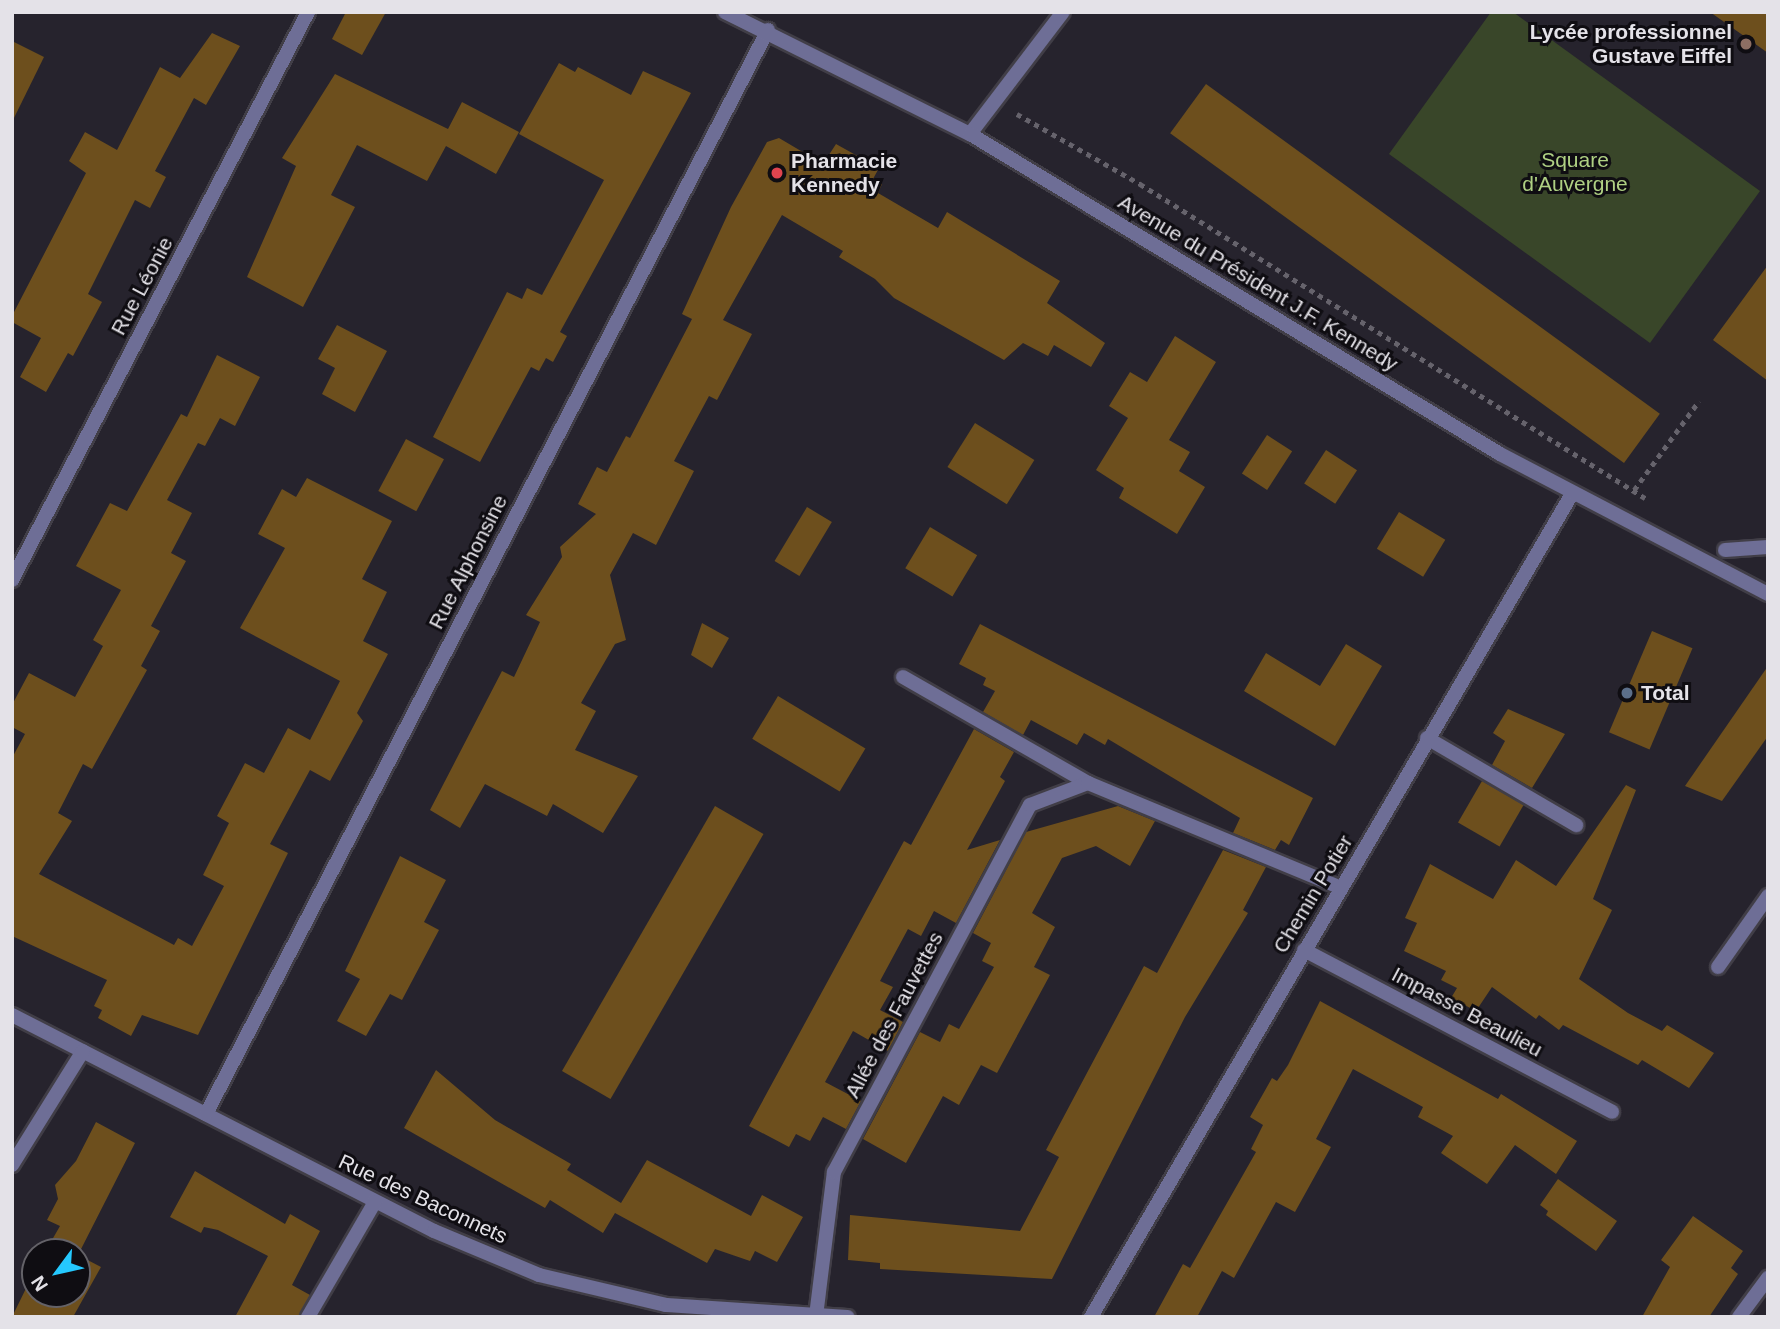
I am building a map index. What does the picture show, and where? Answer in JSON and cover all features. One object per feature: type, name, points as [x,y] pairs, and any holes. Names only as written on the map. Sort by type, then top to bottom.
[{"type":"street","name":"Rue Léonie","points":[[12,580],[309,12]]},
{"type":"street","name":"Avenue du Président J.F. Kennedy","points":[[725,12],[768,30],[970,134],[1572,494],[1768,594]]},
{"type":"street","points":[[970,134],[1063,12]]},
{"type":"street","name":"Rue Alphonsine","points":[[206,1114],[768,30]]},
{"type":"street","name":"Chemin Potier","points":[[1091,1317],[1572,494]]},
{"type":"street","points":[[1725,550],[1768,547]]},
{"type":"street","points":[[904,677],[1088,783],[1341,888]]},
{"type":"street","points":[[1427,738],[1576,825]]},
{"type":"street","name":"Allée des Fauvettes","points":[[817,1316],[834,1172],[1030,806],[1088,783]]},
{"type":"street","points":[[1718,967],[1768,896]]},
{"type":"street","name":"Impasse Beaulieu","points":[[1304,950],[1612,1112]]},
{"type":"street","name":"Rue des Baconnets","points":[[12,1015],[375,1202],[539,1275],[663,1311],[848,1317]]},
{"type":"street","points":[[12,1165],[83,1051]]},
{"type":"street","points":[[308,1317],[375,1202]]},
{"type":"street","points":[[1739,1317],[1768,1279]]},
{"type":"path","points":[[995,102],[1140,184],[1656,505]]},
{"type":"path","points":[[1633,490],[1699,401]]},
{"type":"green space","name":"Square d'Auvergne","points":[[1491,12],[1513,12],[1760,191],[1650,343],[1389,154]]},
{"type":"building","points":[[346,12],[386,12],[362,55],[332,39]]},
{"type":"building","points":[[1710,12],[1768,12],[1768,53]]},
{"type":"building","points":[[212,33],[240,46],[206,105],[194,98],[155,171],[166,177],[150,208],[135,200],[88,294],[102,302],[73,356],[68,353],[46,392],[20,377],[41,338],[12,322],[12,316],[86,173],[69,161],[85,132],[117,150],[160,67],[180,78]]},
{"type":"building","points":[[12,41],[44,57],[12,122]]},
{"type":"building","points":[[559,63],[575,72],[578,67],[631,95],[643,71],[691,93],[560,332],[567,336],[553,362],[546,358],[539,371],[531,367],[480,462],[433,437],[507,292],[522,299],[527,288],[542,295],[604,180],[519,134]]},
{"type":"building","points":[[335,74],[448,129],[462,102],[519,132],[496,174],[446,146],[427,181],[357,145],[331,195],[355,207],[303,307],[247,277],[296,166],[282,158]]},
{"type":"building","points":[[1206,84],[1660,414],[1624,463],[1170,133]]},
{"type":"building","points":[[779,138],[823,164],[836,144],[879,168],[873,179],[882,184],[878,193],[938,228],[947,212],[1060,281],[1047,303],[1105,343],[1091,367],[1054,345],[1048,356],[1023,343],[1004,360],[894,298],[875,279],[839,257],[843,251],[782,215],[723,320],[752,334],[717,400],[709,396],[674,461],[694,471],[656,545],[633,533],[610,575],[626,640],[615,644],[581,703],[596,711],[575,750],[638,776],[603,833],[553,804],[547,816],[485,784],[460,828],[430,810],[502,671],[514,677],[540,622],[526,615],[562,557],[560,547],[596,514],[578,504],[597,467],[607,472],[626,436],[630,438],[692,319],[682,314],[731,207],[767,142]]},
{"type":"building","points":[[1768,265],[1768,381],[1713,340]]},
{"type":"building","points":[[337,325],[387,351],[355,412],[322,394],[335,368],[318,359]]},
{"type":"building","points":[[1175,336],[1216,362],[1169,440],[1190,452],[1179,471],[1205,487],[1177,534],[1119,498],[1124,488],[1096,470],[1128,418],[1109,406],[1130,372],[1147,382]]},
{"type":"building","points":[[217,355],[260,377],[235,426],[220,418],[205,446],[198,443],[167,500],[192,513],[171,553],[186,561],[151,626],[160,631],[141,666],[147,670],[92,769],[83,764],[58,813],[72,821],[39,874],[174,945],[178,938],[192,946],[224,886],[203,875],[229,823],[217,816],[245,763],[264,773],[288,728],[310,740],[340,681],[240,628],[285,548],[258,534],[282,489],[296,497],[307,478],[392,521],[362,579],[387,592],[363,641],[388,654],[357,713],[363,721],[330,781],[310,770],[270,844],[288,853],[198,1035],[142,1015],[131,1036],[98,1018],[102,1010],[94,1006],[107,980],[12,936],[12,758],[25,734],[12,727],[12,705],[29,673],[75,697],[103,646],[93,640],[121,590],[76,566],[110,503],[127,511],[181,414],[187,417]]},
{"type":"building","points":[[975,423],[1034,460],[1007,504],[947,467]]},
{"type":"building","points":[[1267,435],[1292,451],[1267,490],[1242,474]]},
{"type":"building","points":[[406,439],[444,459],[416,511],[378,491]]},
{"type":"building","points":[[1326,450],[1357,470],[1335,504],[1304,484]]},
{"type":"building","points":[[807,507],[832,522],[799,576],[775,561]]},
{"type":"building","points":[[1399,512],[1445,540],[1423,577],[1377,549]]},
{"type":"building","points":[[930,527],[977,555],[952,596],[905,568]]},
{"type":"building","points":[[702,623],[729,638],[712,668],[691,655]]},
{"type":"building","points":[[980,624],[1313,798],[1289,845],[1281,840],[1275,850],[1233,833],[1240,818],[1108,739],[1105,745],[1084,733],[1077,745],[1031,720],[1023,735],[983,712],[995,691],[983,685],[986,678],[959,664]]},
{"type":"building","points":[[1652,631],[1693,648],[1650,749],[1609,732]]},
{"type":"building","points":[[1346,644],[1382,666],[1335,746],[1244,691],[1266,653],[1320,686]]},
{"type":"building","points":[[1768,666],[1768,736],[1722,801],[1685,786]]},
{"type":"building","points":[[778,696],[865,749],[840,791],[752,739]]},
{"type":"building","points":[[1508,709],[1565,734],[1532,788],[1492,765],[1505,741],[1493,733]]},
{"type":"building","points":[[974,729],[1014,752],[1000,777],[1005,781],[967,850],[1000,840],[956,923],[934,911],[921,936],[908,929],[880,981],[893,987],[880,1010],[903,1022],[888,1051],[853,1031],[825,1082],[861,1101],[846,1129],[823,1117],[810,1141],[796,1134],[789,1147],[749,1126],[904,841],[911,845]]},
{"type":"building","points":[[1482,781],[1524,805],[1500,847],[1458,823]]},
{"type":"building","points":[[1626,785],[1636,790],[1593,899],[1612,910],[1579,979],[1628,1013],[1662,1031],[1667,1025],[1714,1053],[1689,1088],[1642,1060],[1638,1065],[1563,1025],[1559,1030],[1539,1015],[1536,1019],[1492,987],[1476,1011],[1451,998],[1457,988],[1441,980],[1446,971],[1404,951],[1417,923],[1405,918],[1430,864],[1493,899],[1516,860],[1556,886]]},
{"type":"building","points":[[715,806],[763,834],[610,1099],[562,1071]]},
{"type":"building","points":[[1118,806],[1155,821],[1130,866],[1096,846],[1062,858],[1032,913],[1055,927],[1034,967],[1050,975],[997,1073],[981,1065],[959,1105],[943,1096],[906,1163],[863,1139],[920,1032],[940,1042],[949,1024],[959,1029],[994,967],[982,961],[991,943],[973,933],[1026,832]]},
{"type":"building","points":[[1223,850],[1266,867],[1243,910],[1248,913],[1185,1017],[1052,1279],[880,1269],[880,1263],[848,1260],[850,1215],[1020,1231],[1059,1157],[1046,1150],[1088,1071],[1144,966],[1157,973]]},
{"type":"building","points":[[400,856],[446,880],[424,922],[439,930],[402,1000],[390,994],[366,1036],[337,1021],[360,979],[345,971]]},
{"type":"building","points":[[1320,1001],[1498,1099],[1501,1094],[1577,1141],[1556,1174],[1515,1145],[1487,1184],[1441,1153],[1453,1136],[1418,1117],[1423,1107],[1353,1069],[1316,1139],[1331,1147],[1295,1212],[1276,1202],[1234,1278],[1222,1271],[1197,1317],[1154,1317],[1183,1264],[1190,1268],[1256,1152],[1251,1149],[1263,1125],[1250,1117],[1272,1078],[1277,1081],[1288,1065]]},
{"type":"building","points":[[436,1070],[495,1120],[571,1164],[567,1170],[621,1203],[647,1160],[751,1216],[762,1195],[803,1217],[777,1262],[755,1251],[750,1261],[715,1249],[707,1263],[615,1213],[603,1233],[550,1200],[545,1208],[404,1128]]},
{"type":"building","points":[[96,1122],[135,1143],[87,1238],[53,1238],[60,1226],[47,1220],[58,1199],[55,1185],[76,1161]]},
{"type":"building","points":[[195,1171],[285,1224],[290,1214],[320,1231],[292,1285],[310,1295],[298,1317],[235,1317],[268,1256],[218,1230],[204,1227],[201,1233],[170,1217]]},
{"type":"building","points":[[1558,1179],[1617,1221],[1596,1251],[1546,1215],[1548,1211],[1540,1205]]},
{"type":"building","points":[[1693,1216],[1743,1251],[1731,1268],[1738,1274],[1709,1317],[1642,1317],[1670,1267],[1661,1260]]},
{"type":"building","points":[[91,1262],[101,1267],[91,1285]]},
{"type":"building","points":[[21,1299],[21,1308],[78,1308],[73,1317],[12,1317]]},
{"type":"place","name":"Lycée professionnel Gustave Eiffel","points":[[1746,44]]},
{"type":"place","name":"Pharmacie Kennedy","points":[[777,173]]},
{"type":"place","name":"Total","points":[[1627,693]]}]
